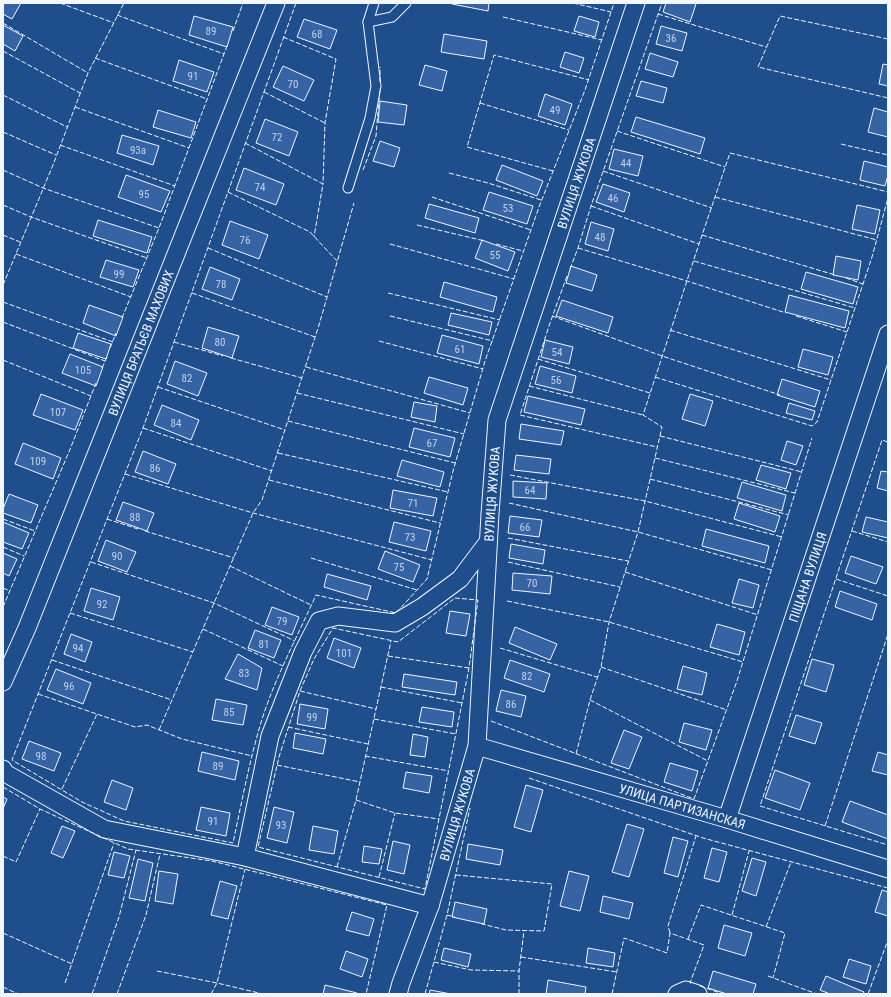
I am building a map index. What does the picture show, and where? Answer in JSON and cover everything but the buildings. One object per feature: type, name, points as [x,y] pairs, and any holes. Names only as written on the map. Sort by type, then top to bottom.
[{"type":"street","name":"ВУЛИЦЯ БРАТЬЄВ МАХОВИХ","points":[[3,682],[27,628],[276,3]]},
{"type":"street","name":"ВУЛИЦЯ ЖУКОВА","points":[[398,994],[430,906],[476,746],[497,420],[636,3]]},
{"type":"street","name":"ПІЩАНА ВУЛИЦЯ","points":[[727,819],[888,334]]},
{"type":"street","points":[[245,857],[270,736],[303,652],[319,620],[338,616],[395,623],[422,607],[460,579],[488,542]]},
{"type":"street","name":"УЛИЦА ПАРТИЗАНСКАЯ","points":[[476,746],[727,819],[888,869]]},
{"type":"street","points":[[3,769],[5,773],[104,829],[245,857],[430,906]]},
{"type":"street","points":[[677,994],[686,990],[698,994]]},
{"type":"lane","points":[[348,188],[370,118],[376,86],[368,22],[374,3]]},
{"type":"lane","points":[[368,22],[392,17],[406,3]]},
{"type":"fence","points":[[60,3],[114,23]]},
{"type":"fence","points":[[3,285],[53,165],[88,73],[124,3]]},
{"type":"fence","points":[[233,31],[243,3]]},
{"type":"fence","points":[[296,3],[143,428],[12,760],[82,802],[124,821],[233,843],[250,763],[263,716],[281,670],[316,595],[396,613],[427,579],[453,471],[485,361],[539,207],[585,90],[614,3]]},
{"type":"fence","points":[[573,3],[611,12]]},
{"type":"fence","points":[[570,269],[662,3]]},
{"type":"fence","points":[[658,14],[766,47]]},
{"type":"fence","points":[[117,15],[224,54]]},
{"type":"fence","points":[[888,39],[780,16],[758,67],[888,98]]},
{"type":"fence","points":[[503,17],[602,40]]},
{"type":"fence","points":[[3,23],[88,73]]},
{"type":"fence","points":[[283,37],[336,59],[325,123],[323,184]]},
{"type":"fence","points":[[122,318],[159,228],[227,46]]},
{"type":"fence","points":[[3,51],[80,93]]},
{"type":"fence","points":[[553,171],[467,147],[494,55],[589,80]]},
{"type":"fence","points":[[95,58],[207,99]]},
{"type":"fence","points":[[380,67],[380,82]]},
{"type":"fence","points":[[363,170],[376,136],[380,88]]},
{"type":"fence","points":[[264,92],[325,123]]},
{"type":"fence","points":[[3,95],[67,127]]},
{"type":"fence","points":[[480,103],[569,130]]},
{"type":"fence","points":[[75,107],[189,148]]},
{"type":"fence","points":[[617,131],[725,167]]},
{"type":"fence","points":[[3,132],[56,155]]},
{"type":"fence","points":[[245,143],[323,184],[314,237]]},
{"type":"fence","points":[[841,144],[888,155]]},
{"type":"fence","points":[[60,145],[175,186]]},
{"type":"fence","points":[[576,754],[590,700],[601,667],[609,622],[638,532],[662,427],[643,415],[730,153],[888,192]]},
{"type":"fence","points":[[3,170],[43,188],[159,228]]},
{"type":"fence","points":[[603,171],[712,208]]},
{"type":"fence","points":[[449,173],[488,183],[541,200]]},
{"type":"fence","points":[[228,192],[310,232],[337,261]]},
{"type":"fence","points":[[432,197],[531,230]]},
{"type":"fence","points":[[715,197],[877,240]]},
{"type":"fence","points":[[655,377],[812,426],[817,422],[872,257],[888,198]]},
{"type":"fence","points":[[159,730],[253,513],[262,500],[319,325],[354,203]]},
{"type":"fence","points":[[3,205],[31,217],[147,258]]},
{"type":"fence","points":[[591,206],[699,244]]},
{"type":"fence","points":[[417,225],[485,241]]},
{"type":"fence","points":[[3,235],[20,242]]},
{"type":"fence","points":[[702,235],[835,275]]},
{"type":"fence","points":[[390,244],[514,279]]},
{"type":"fence","points":[[496,244],[523,251]]},
{"type":"fence","points":[[208,248],[327,297]]},
{"type":"fence","points":[[578,248],[786,313]]},
{"type":"fence","points":[[16,254],[131,297]]},
{"type":"fence","points":[[694,261],[855,308]]},
{"type":"fence","points":[[567,276],[520,415],[657,447]]},
{"type":"fence","points":[[846,278],[863,284]]},
{"type":"fence","points":[[192,293],[315,337]]},
{"type":"fence","points":[[388,293],[500,320]]},
{"type":"fence","points":[[3,302],[113,342]]},
{"type":"fence","points":[[390,316],[493,341]]},
{"type":"fence","points":[[552,316],[662,356],[780,395]]},
{"type":"fence","points":[[796,316],[847,332]]},
{"type":"fence","points":[[3,322],[105,361]]},
{"type":"fence","points":[[670,330],[831,380]]},
{"type":"fence","points":[[110,348],[116,333]]},
{"type":"fence","points":[[379,341],[483,369]]},
{"type":"fence","points":[[174,342],[223,356]]},
{"type":"fence","points":[[102,368],[107,357]]},
{"type":"fence","points":[[231,358],[302,378]]},
{"type":"fence","points":[[538,359],[650,393]]},
{"type":"fence","points":[[3,360],[91,396]]},
{"type":"fence","points":[[306,367],[470,413]]},
{"type":"fence","points":[[3,607],[71,447],[96,383]]},
{"type":"fence","points":[[529,386],[643,415]]},
{"type":"fence","points":[[158,387],[285,430]]},
{"type":"fence","points":[[297,393],[464,434]]},
{"type":"fence","points":[[288,421],[455,463]]},
{"type":"fence","points":[[143,428],[272,471]]},
{"type":"fence","points":[[660,436],[802,472]]},
{"type":"fence","points":[[491,721],[694,799],[737,681],[812,438]]},
{"type":"fence","points":[[888,442],[882,440],[760,806],[888,845]]},
{"type":"fence","points":[[278,453],[448,492]]},
{"type":"fence","points":[[655,458],[795,493]]},
{"type":"fence","points":[[125,474],[253,513],[432,560]]},
{"type":"fence","points":[[510,475],[645,501],[782,537]]},
{"type":"fence","points":[[650,479],[789,515]]},
{"type":"fence","points":[[269,480],[440,523]]},
{"type":"fence","points":[[509,503],[638,532],[772,570]]},
{"type":"fence","points":[[3,519],[35,531]]},
{"type":"fence","points":[[107,519],[138,529]]},
{"type":"fence","points":[[145,531],[234,558]]},
{"type":"fence","points":[[852,531],[888,542]]},
{"type":"fence","points":[[508,538],[628,561]]},
{"type":"fence","points":[[3,547],[24,556]]},
{"type":"fence","points":[[311,558],[417,590]]},
{"type":"fence","points":[[91,562],[214,603],[295,641]]},
{"type":"fence","points":[[508,562],[620,587]]},
{"type":"fence","points":[[230,566],[311,605]]},
{"type":"fence","points":[[625,572],[758,615]]},
{"type":"fence","points":[[836,579],[888,596]]},
{"type":"fence","points":[[3,588],[10,591]]},
{"type":"fence","points":[[455,598],[478,600],[469,668],[425,889],[258,847],[279,757],[300,691],[314,659],[333,628],[398,642],[455,598]]},
{"type":"fence","points":[[507,601],[609,622],[743,662]]},
{"type":"fence","points":[[70,613],[193,652]]},
{"type":"fence","points":[[203,629],[283,666]]},
{"type":"fence","points":[[825,826],[888,634]]},
{"type":"fence","points":[[337,867],[356,800],[391,641]]},
{"type":"fence","points":[[500,648],[597,677]]},
{"type":"fence","points":[[388,656],[469,668]]},
{"type":"fence","points":[[52,660],[172,700]]},
{"type":"fence","points":[[601,667],[727,710]]},
{"type":"fence","points":[[381,687],[462,703]]},
{"type":"fence","points":[[300,691],[376,709]]},
{"type":"fence","points":[[38,694],[135,727],[147,725],[182,739],[252,756]]},
{"type":"fence","points":[[590,700],[708,761]]},
{"type":"fence","points":[[62,789],[97,714]]},
{"type":"fence","points":[[374,719],[456,734]]},
{"type":"fence","points":[[288,727],[368,744]]},
{"type":"fence","points":[[365,756],[449,771]]},
{"type":"fence","points":[[277,765],[360,782]]},
{"type":"fence","points":[[529,778],[703,838],[888,888]]},
{"type":"fence","points":[[3,787],[40,809],[128,849],[212,861],[387,905],[366,994]]},
{"type":"fence","points":[[356,800],[395,813],[439,819]]},
{"type":"fence","points":[[425,994],[447,915],[470,808]]},
{"type":"fence","points":[[3,856],[16,862],[40,809]]},
{"type":"fence","points":[[379,877],[395,813]]},
{"type":"fence","points":[[670,933],[668,926],[696,836]]},
{"type":"fence","points":[[65,983],[114,843]]},
{"type":"fence","points":[[92,994],[119,917],[136,850]]},
{"type":"fence","points":[[732,915],[749,851]]},
{"type":"fence","points":[[117,994],[146,915],[160,854]]},
{"type":"fence","points":[[766,927],[791,862]]},
{"type":"fence","points":[[211,994],[217,983],[245,869]]},
{"type":"fence","points":[[456,875],[552,884],[544,931],[506,930],[482,924]]},
{"type":"fence","points":[[688,939],[701,905],[785,933],[773,978]]},
{"type":"fence","points":[[447,915],[455,917]]},
{"type":"fence","points":[[519,994],[519,971],[524,931]]},
{"type":"fence","points":[[3,933],[72,964]]},
{"type":"fence","points":[[612,994],[624,938],[667,953],[670,933],[704,945],[690,983],[692,983]]},
{"type":"fence","points":[[868,994],[888,940]]},
{"type":"fence","points":[[521,957],[617,972]]},
{"type":"fence","points":[[434,962],[471,970],[519,971]]},
{"type":"fence","points":[[157,971],[263,994]]},
{"type":"fence","points":[[768,976],[817,994]]},
{"type":"fence","points":[[700,986],[723,994]]},
{"type":"fence","points":[[3,987],[18,994]]}]
